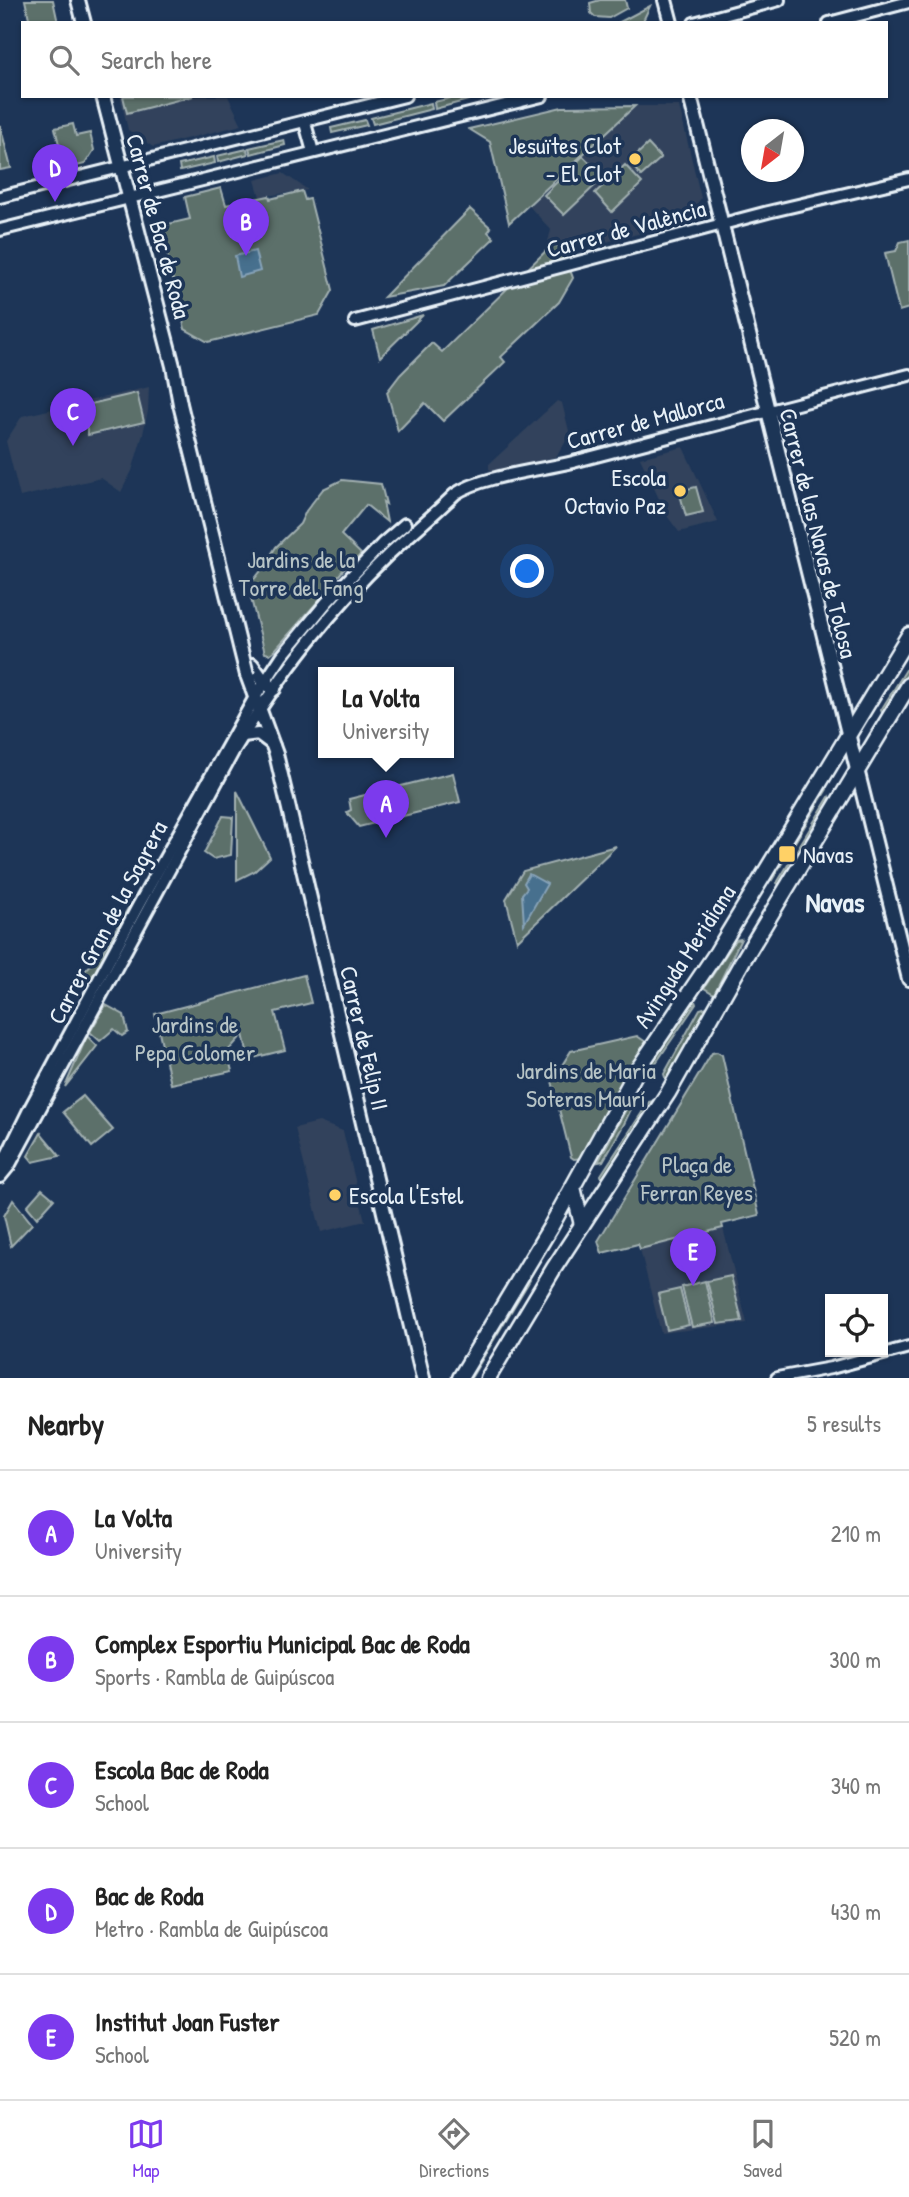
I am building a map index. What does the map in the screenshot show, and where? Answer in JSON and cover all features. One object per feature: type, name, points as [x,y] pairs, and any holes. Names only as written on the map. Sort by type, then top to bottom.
[{"type":"main road","points":[[78,0],[83,21]]},
{"type":"main road","points":[[665,0],[670,21]]},
{"type":"main road","name":"Carrer de Bac de Roda","points":[[104,98],[249,670]]},
{"type":"main road","name":"Carrer de las Navas de Tolosa","points":[[691,98],[909,979]]},
{"type":"main road","name":"Avinguda Meridiana","points":[[460,1378],[573,1187],[636,1072],[717,952],[909,635]]},
{"type":"main road","points":[[249,670],[269,686]]},
{"type":"main road","name":"Carrer de Felip II","points":[[249,670],[274,746],[423,1378]]},
{"type":"main road","name":"Avinguda Meridiana","points":[[488,1378],[582,1225],[668,1093],[742,962],[909,685]]},
{"type":"main road","points":[[573,1187],[582,1225]]},
{"type":"street","points":[[701,21],[779,0]]},
{"type":"street","points":[[837,21],[909,2]]},
{"type":"street","points":[[0,197],[397,98]]},
{"type":"street","points":[[492,98],[495,108]]},
{"type":"street","points":[[0,230],[534,98]]},
{"type":"street","points":[[305,123],[313,152]]},
{"type":"street","name":"Carrer de València","points":[[355,321],[723,224],[909,180]]},
{"type":"street","name":"Carrer de Mallorca","points":[[269,686],[389,554],[463,489],[909,375]]},
{"type":"street","points":[[258,703],[282,656],[326,603],[383,542],[405,524]]},
{"type":"street","name":"Carrer Gran de la Sagrera","points":[[0,1177],[9,1166],[243,736],[258,703]]},
{"type":"street","name":"Carrer Gran de la Sagrera","points":[[0,1170],[19,1129],[138,906],[258,703]]},
{"type":"street","points":[[243,736],[258,734],[274,746]]},
{"type":"street","points":[[777,1378],[831,1368],[909,1347]]},
{"type":"shaded area","points":[[120,98],[229,98],[242,125],[153,147],[128,130]]},
{"type":"shaded area","name":"Jesuïtes Clot - El Clot","points":[[635,106],[679,106],[701,198],[685,222],[591,246],[562,248],[548,241],[551,230],[529,206]]},
{"type":"shaded area","points":[[283,173],[308,190],[260,197],[255,180]]},
{"type":"shaded area","points":[[255,251],[260,271],[239,277],[235,256]]},
{"type":"shaded area","points":[[149,387],[143,434],[132,471],[121,492],[101,478],[20,497],[6,441],[22,416]]},
{"type":"shaded area","points":[[557,401],[562,403],[570,435],[556,457],[493,472],[489,469],[489,464]]},
{"type":"shaded area","name":"Escola Octavio Paz","points":[[683,447],[718,522],[679,532],[667,516],[640,458]]},
{"type":"shaded area","points":[[529,874],[547,884],[524,924],[522,894],[527,888],[524,883]]},
{"type":"shaded area","name":"Escola l'Estel","points":[[319,1122],[343,1131],[365,1221],[321,1232],[295,1128]]},
{"type":"shaded area","points":[[723,1228],[747,1323],[661,1333],[640,1249]]},
{"type":"green space","points":[[25,0],[53,0],[58,21],[30,21]]},
{"type":"green space","points":[[600,0],[625,0],[627,8],[609,18],[595,17],[591,13],[590,3]]},
{"type":"green space","points":[[650,6],[643,21],[622,21]]},
{"type":"green space","points":[[123,98],[185,98],[127,113]]},
{"type":"green space","points":[[451,98],[468,100],[435,109],[434,102]]},
{"type":"green space","points":[[431,103],[432,109],[373,124],[371,118]]},
{"type":"green space","points":[[635,106],[509,223],[490,142],[469,129],[562,107]]},
{"type":"green space","points":[[365,120],[367,125],[332,133],[331,128]]},
{"type":"green space","points":[[73,124],[76,136],[90,133],[94,150],[85,164],[65,169],[55,128]]},
{"type":"green space","points":[[0,125],[11,168],[0,170]]},
{"type":"green space","points":[[284,140],[285,145],[251,154],[249,148]]},
{"type":"green space","points":[[648,144],[661,158],[641,176],[629,162]]},
{"type":"green space","points":[[247,149],[248,154],[218,162],[217,156]]},
{"type":"green space","points":[[583,156],[604,177],[564,215],[544,195]]},
{"type":"green space","points":[[214,157],[215,163],[180,171],[179,165]]},
{"type":"green space","points":[[625,165],[642,183],[612,212],[595,193]]},
{"type":"green space","points":[[221,188],[226,205],[302,191],[305,200],[310,199],[333,290],[319,315],[208,342],[185,329],[160,226],[190,219],[185,197]]},
{"type":"green space","points":[[470,209],[491,228],[488,232],[494,238],[444,286],[384,297]]},
{"type":"green space","points":[[909,240],[909,308],[899,311],[885,253],[896,251],[900,242]]},
{"type":"green space","points":[[553,244],[562,248],[573,278],[559,302],[501,357],[505,362],[443,421],[425,403],[398,431],[387,392],[400,375],[432,343],[442,352]]},
{"type":"green space","points":[[423,315],[380,357],[373,330]]},
{"type":"green space","points":[[137,393],[144,422],[88,435],[82,406]]},
{"type":"green space","name":"Jardins de la Torre del Fang","points":[[342,480],[381,484],[387,522],[366,505],[341,535],[361,554],[352,564],[350,562],[275,650],[270,654],[265,653],[248,587],[276,547],[300,524],[306,511],[323,489]]},
{"type":"green space","points":[[696,487],[703,512],[686,516],[679,491]]},
{"type":"green space","points":[[909,665],[909,671],[883,715],[881,710]]},
{"type":"green space","points":[[453,773],[460,802],[359,827],[347,812],[351,810],[349,799]]},
{"type":"green space","points":[[826,785],[827,789],[772,880],[769,878]]},
{"type":"green space","points":[[237,791],[270,857],[255,871],[237,880]]},
{"type":"green space","points":[[829,797],[830,802],[780,885],[777,883]]},
{"type":"green space","points":[[223,816],[233,817],[231,855],[213,859],[204,853]]},
{"type":"green space","points":[[616,846],[517,941],[506,899],[523,871]]},
{"type":"green space","points":[[130,905],[133,906],[93,981],[82,974],[102,953]]},
{"type":"green space","points":[[741,939],[714,994],[704,988],[736,940]]},
{"type":"green space","name":"Jardins de Pepa Colomer","points":[[304,975],[311,1003],[275,1012],[285,1050],[249,1059],[243,1034],[227,1052],[232,1071],[171,1084],[155,1014]]},
{"type":"green space","points":[[695,1001],[696,1004],[649,1073],[645,1073]]},
{"type":"green space","points":[[106,1005],[124,1015],[128,1032],[122,1036],[114,1029],[100,1041],[90,1032]]},
{"type":"green space","points":[[707,1007],[666,1080],[664,1074],[700,1009]]},
{"type":"green space","points":[[87,1036],[97,1046],[65,1087]]},
{"type":"green space","name":"Jardins de Maria Soteras Maurí","points":[[637,1036],[646,1042],[582,1158],[574,1159],[571,1157],[552,1081],[571,1051]]},
{"type":"green space","name":"Plaça de Ferran Reyes","points":[[712,1053],[722,1055],[759,1215],[722,1224],[723,1228],[640,1249],[638,1244],[602,1253],[598,1241]]},
{"type":"green space","points":[[638,1087],[639,1092],[624,1124],[603,1161],[598,1162]]},
{"type":"green space","points":[[83,1096],[113,1130],[92,1147],[63,1112]]},
{"type":"green space","points":[[653,1101],[602,1179],[601,1175],[649,1102]]},
{"type":"green space","points":[[41,1133],[60,1156],[33,1162],[28,1156]]},
{"type":"green space","points":[[42,1189],[54,1199],[37,1218],[27,1206]]},
{"type":"green space","points":[[13,1200],[32,1224],[11,1246],[4,1216]]},
{"type":"green space","points":[[731,1276],[742,1321],[718,1324],[707,1281]]},
{"type":"green space","points":[[527,1278],[530,1280],[471,1378],[467,1378]]},
{"type":"green space","points":[[705,1281],[715,1323],[692,1327],[682,1287]]},
{"type":"green space","points":[[680,1289],[689,1325],[667,1330],[658,1294]]},
{"type":"place","name":"Jesuïtes Clot - El Clot","points":[[635,159]]},
{"type":"place","name":"Bac de Roda","points":[[55,202]]},
{"type":"place","name":"Complex Esportiu Municipal Bac de Roda","points":[[246,256]]},
{"type":"place","name":"Escola Bac de Roda","points":[[73,446]]},
{"type":"place","name":"Escola Octavio Paz","points":[[680,491]]},
{"type":"place","name":"La Volta","points":[[386,838]]},
{"type":"place","name":"Navas","points":[[787,854]]},
{"type":"place","name":"Escola l'Estel","points":[[335,1195]]},
{"type":"place","name":"Institut Joan Fuster","points":[[693,1286]]},
{"type":"district","name":"Navas","points":[[835,902]]}]
